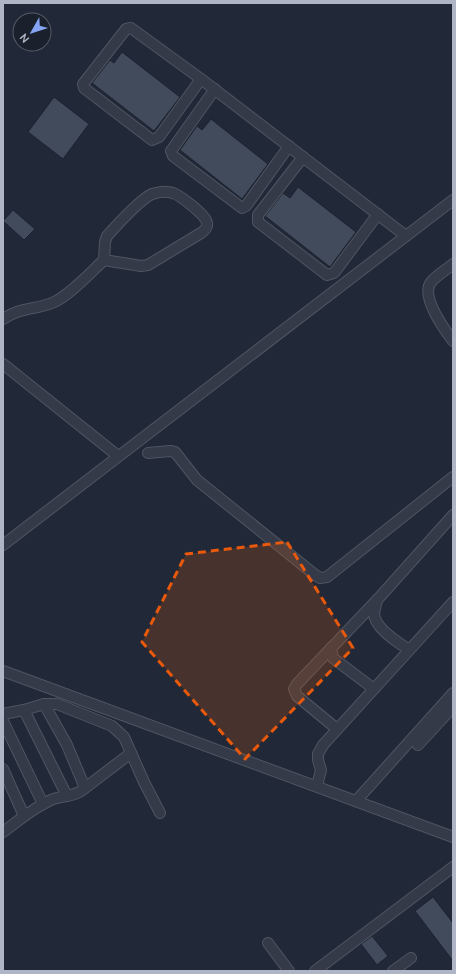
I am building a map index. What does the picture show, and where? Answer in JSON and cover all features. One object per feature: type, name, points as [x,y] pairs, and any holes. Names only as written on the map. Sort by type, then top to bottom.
[{"type":"street","points":[[202,79],[159,137],[152,140],[83,86],[83,84],[126,29],[131,28],[202,79],[406,236]]},
{"type":"street","points":[[215,89],[171,151],[173,156],[242,208],[246,206],[289,146]]},
{"type":"street","points":[[303,157],[258,215],[258,222],[327,275],[334,273],[378,214]]},
{"type":"street","points":[[3,319],[20,310],[57,301],[104,260],[105,242],[107,236],[144,199],[152,194],[165,192],[173,193],[202,214],[207,221],[208,225],[201,233],[148,265],[141,266],[104,260]]},
{"type":"street","points":[[3,545],[453,200]]},
{"type":"street","points":[[453,264],[431,282],[428,293],[428,299],[453,341]]},
{"type":"street","points":[[3,364],[118,456]]},
{"type":"street","points":[[148,453],[175,452],[189,472],[197,480],[320,578],[327,577],[453,477]]},
{"type":"street","points":[[337,729],[296,696],[294,689],[297,684],[378,599],[453,515]]},
{"type":"street","points":[[378,599],[374,614],[376,622],[385,632],[409,650]]},
{"type":"street","points":[[317,786],[321,770],[318,754],[323,745],[453,602]]},
{"type":"street","points":[[331,648],[333,658],[374,689]]},
{"type":"street","points":[[3,671],[453,837]]},
{"type":"street","points":[[356,801],[453,694]]},
{"type":"street","points":[[44,704],[67,745],[85,788]]},
{"type":"street","points":[[3,714],[44,704],[57,704],[112,726],[124,737],[160,813]]},
{"type":"street","points":[[418,745],[453,707]]},
{"type":"street","points":[[24,710],[67,796]]},
{"type":"street","points":[[3,721],[43,804]]},
{"type":"street","points":[[5,827],[43,804],[77,793],[131,753]]},
{"type":"street","points":[[3,770],[24,816]]},
{"type":"street","points":[[315,971],[453,867]]},
{"type":"street","points":[[268,943],[289,971]]},
{"type":"street","points":[[393,971],[411,958]]},
{"type":"highlighted area","points":[[287,542],[353,648],[245,759],[142,642],[186,554]]},
{"type":"building","points":[[122,52],[180,97],[154,131],[92,83],[110,60],[114,63]]},
{"type":"building","points":[[54,97],[89,124],[63,159],[28,132]]},
{"type":"building","points":[[211,119],[268,164],[242,199],[180,150],[197,126],[202,130]]},
{"type":"building","points":[[298,187],[356,232],[330,267],[265,216],[283,193],[290,198]]},
{"type":"building","points":[[13,210],[35,229],[24,240],[3,221]]},
{"type":"building","points":[[433,897],[453,923],[453,961],[415,911]]},
{"type":"building","points":[[372,936],[388,956],[377,965],[361,944]]}]
